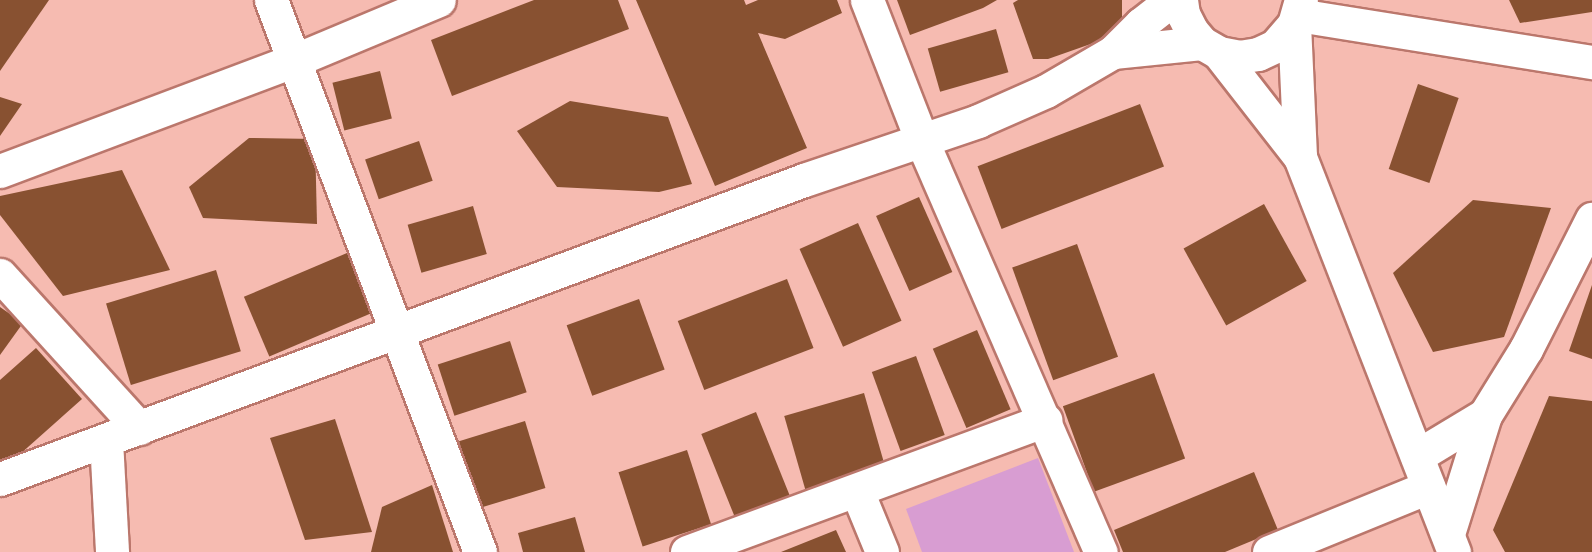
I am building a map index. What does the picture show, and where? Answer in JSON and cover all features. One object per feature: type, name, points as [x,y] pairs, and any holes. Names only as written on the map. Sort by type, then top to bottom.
[{"type":"street","points":[[271,0],[480,552]]},
{"type":"street","points":[[0,171],[293,61],[439,0]]},
{"type":"street","points":[[867,0],[922,141],[1046,420],[1101,552]]},
{"type":"street","points":[[0,479],[396,330],[794,184],[922,141],[1021,103],[1113,52],[1141,24],[1172,0]]},
{"type":"street","points":[[1181,0],[1183,14],[1191,30],[1211,48],[1300,157],[1451,543]]},
{"type":"street","points":[[1113,52],[1211,48],[1239,57],[1258,54],[1275,46],[1298,13]]},
{"type":"street","points":[[1298,13],[1592,62]]},
{"type":"street","points":[[1298,13],[1300,157]]},
{"type":"street","points":[[1451,543],[1485,415],[1526,349],[1592,219]]},
{"type":"street","points":[[0,275],[139,428]]},
{"type":"street","points":[[1417,456],[1485,415]]},
{"type":"street","points":[[687,552],[1046,420]]},
{"type":"street","points":[[106,440],[112,552]]},
{"type":"street","points":[[1269,552],[1428,487]]},
{"type":"street","points":[[857,491],[882,552]]},
{"type":"shaded area","points":[[1038,458],[1074,552],[922,552],[906,509]]},
{"type":"building","points":[[0,0],[49,0],[0,71]]},
{"type":"building","points":[[534,0],[618,0],[629,29],[452,96],[431,40]]},
{"type":"building","points":[[636,0],[744,0],[746,5],[758,0],[837,0],[842,13],[785,39],[758,33],[807,148],[715,186]]},
{"type":"building","points":[[897,0],[997,0],[983,8],[910,35]]},
{"type":"building","points":[[1018,0],[1122,0],[1122,33],[1048,59],[1033,59],[1013,3]]},
{"type":"building","points":[[1509,0],[1592,0],[1592,12],[1520,23]]},
{"type":"building","points":[[996,29],[1008,72],[940,92],[928,49]]},
{"type":"building","points":[[380,71],[392,119],[344,130],[332,83]]},
{"type":"building","points":[[1418,84],[1459,98],[1429,183],[1389,169]]},
{"type":"building","points":[[0,97],[22,104],[0,136]]},
{"type":"building","points":[[570,101],[668,117],[692,184],[659,192],[557,187],[517,131]]},
{"type":"building","points":[[1140,104],[1164,167],[1002,229],[978,166]]},
{"type":"building","points":[[249,138],[315,139],[317,224],[203,218],[189,187]]},
{"type":"building","points":[[419,141],[433,181],[379,199],[365,160]]},
{"type":"building","points":[[122,170],[170,270],[63,296],[0,215],[0,196]]},
{"type":"building","points":[[919,197],[952,272],[909,291],[876,216]]},
{"type":"building","points":[[1473,200],[1551,208],[1504,337],[1433,352],[1393,273]]},
{"type":"building","points":[[1264,204],[1307,281],[1226,326],[1184,249]]},
{"type":"building","points":[[473,206],[487,254],[421,273],[408,225]]},
{"type":"building","points":[[858,223],[902,321],[843,347],[800,249]]},
{"type":"building","points":[[1077,244],[1118,357],[1053,380],[1012,268]]},
{"type":"building","points":[[347,253],[372,313],[269,357],[244,297]]},
{"type":"building","points":[[216,270],[241,351],[131,385],[106,304]]},
{"type":"building","points":[[787,279],[814,348],[704,390],[678,321]]},
{"type":"building","points":[[1592,285],[1592,359],[1569,351]]},
{"type":"building","points":[[639,299],[665,369],[592,396],[567,325]]},
{"type":"building","points":[[0,307],[23,323],[0,355]]},
{"type":"building","points":[[977,330],[1011,409],[966,428],[933,349]]},
{"type":"building","points":[[510,341],[527,392],[454,416],[438,364]]},
{"type":"building","points":[[36,348],[82,399],[0,472],[0,380]]},
{"type":"building","points":[[916,356],[945,435],[901,451],[872,372]]},
{"type":"building","points":[[1154,373],[1185,459],[1094,492],[1063,406]]},
{"type":"building","points":[[864,393],[885,467],[805,490],[784,416]]},
{"type":"building","points":[[1549,396],[1592,401],[1592,552],[1505,552],[1493,530]]},
{"type":"building","points":[[756,412],[791,499],[737,521],[701,434]]},
{"type":"building","points":[[335,419],[372,532],[305,540],[270,438]]},
{"type":"building","points":[[525,421],[545,488],[479,508],[459,441]]},
{"type":"building","points":[[687,450],[711,524],[643,546],[619,472]]},
{"type":"building","points":[[1254,472],[1278,530],[1225,552],[1123,552],[1114,530]]},
{"type":"building","points":[[432,485],[453,552],[371,552],[382,507]]},
{"type":"building","points":[[575,517],[585,552],[523,552],[518,533]]},
{"type":"building","points":[[836,530],[846,552],[781,552]]}]
